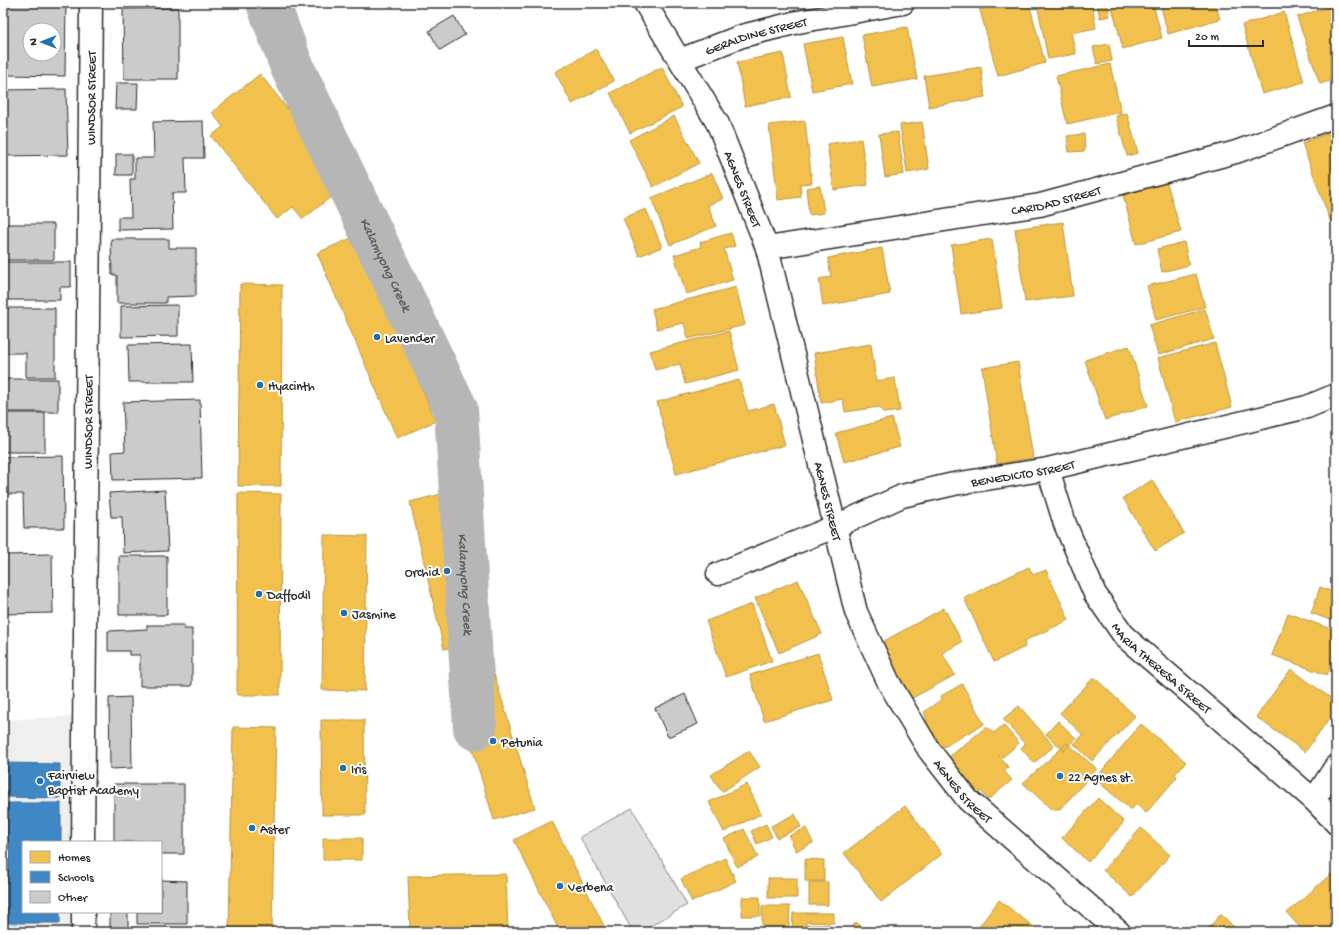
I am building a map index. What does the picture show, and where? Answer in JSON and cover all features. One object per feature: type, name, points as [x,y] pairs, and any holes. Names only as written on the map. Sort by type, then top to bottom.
[{"type":"street","name":"WINDSOR STREET","points":[[83,841],[91,3]]},
{"type":"street","name":"AGNES STREET","points":[[645,3],[718,124],[767,248],[856,612],[889,683],[928,750],[968,800],[1119,932]]},
{"type":"street","name":"GERALDINE STREET","points":[[680,60],[749,35],[798,22],[904,3]]},
{"type":"street","name":"CARIDAD STREET","points":[[767,248],[1040,205],[1236,152],[1336,116]]},
{"type":"street","name":"BENEDICTO STREET","points":[[718,574],[834,527],[902,496],[954,484],[1048,469],[1307,407],[1336,395]]},
{"type":"street","name":"MARIA THERESA STREET","points":[[1048,469],[1065,524],[1095,594],[1125,637],[1314,800],[1336,823]]},
{"type":"street","points":[[1314,800],[1336,766]]},
{"type":"street","points":[[83,913],[83,932]]},
{"type":"shaded area","name":"Fairview Baptist Academy","points":[[78,716],[76,841],[22,841],[22,913],[74,913],[74,932],[3,932],[3,720]]},
{"type":"shaded area","points":[[632,808],[687,905],[640,932],[633,932],[580,837]]},
{"type":"building: Homes","points":[[978,3],[1029,3],[1045,63],[998,76]]},
{"type":"building: Homes","points":[[1037,3],[1092,3],[1096,28],[1071,33],[1076,54],[1048,59]]},
{"type":"building: Homes","points":[[1097,3],[1107,3],[1110,16],[1100,18]]},
{"type":"building: Homes","points":[[1111,3],[1153,3],[1162,38],[1123,49]]},
{"type":"building: Homes","points":[[1160,3],[1179,3],[1180,6],[1192,3],[1215,3],[1220,19],[1168,34]]},
{"type":"building: Homes","points":[[1336,4],[1336,79],[1320,84],[1297,17]]},
{"type":"building: Homes","points":[[1284,12],[1304,82],[1262,94],[1242,25]]},
{"type":"building: Homes","points":[[907,27],[917,79],[872,87],[862,35]]},
{"type":"building: Homes","points":[[843,37],[852,84],[812,91],[803,44]]},
{"type":"building: Homes","points":[[1109,44],[1112,61],[1097,64],[1093,47]]},
{"type":"building: Homes","points":[[596,49],[614,81],[572,104],[555,72]]},
{"type":"building: Homes","points":[[783,53],[791,97],[745,106],[737,62]]},
{"type":"building: Homes","points":[[1110,64],[1121,112],[1067,124],[1056,76]]},
{"type":"building: Homes","points":[[662,67],[682,107],[630,133],[610,93]]},
{"type":"building: Homes","points":[[981,67],[985,97],[929,107],[924,76]]},
{"type":"building: Homes","points":[[260,74],[347,184],[303,219],[293,207],[277,219],[211,136],[223,127],[212,112]]},
{"type":"building: Homes","points":[[1127,113],[1138,153],[1127,156],[1116,116]]},
{"type":"building: Homes","points":[[674,116],[699,163],[653,187],[629,140]]},
{"type":"building: Homes","points":[[805,121],[812,183],[800,184],[801,197],[778,200],[769,125]]},
{"type":"building: Homes","points":[[922,122],[929,169],[907,173],[900,125]]},
{"type":"building: Homes","points":[[1336,130],[1336,221],[1331,223],[1302,143]]},
{"type":"building: Homes","points":[[898,132],[904,174],[885,177],[879,134]]},
{"type":"building: Homes","points":[[1084,134],[1085,151],[1069,152],[1067,136]]},
{"type":"building: Homes","points":[[861,139],[868,185],[834,190],[827,144]]},
{"type":"building: Homes","points":[[712,173],[723,199],[708,205],[716,226],[670,245],[651,198]]},
{"type":"building: Homes","points":[[1167,183],[1181,232],[1136,244],[1123,195]]},
{"type":"building: Homes","points":[[820,186],[824,213],[809,215],[806,188]]},
{"type":"building: Homes","points":[[646,209],[662,247],[639,256],[623,218]]},
{"type":"building: Homes","points":[[1063,222],[1073,296],[1025,302],[1015,229]]},
{"type":"building: Homes","points":[[731,233],[735,246],[724,249],[733,280],[686,294],[674,255],[701,247],[700,242]]},
{"type":"building: Homes","name":"Lavender","points":[[356,236],[436,421],[397,438],[317,253]]},
{"type":"building: Homes","points":[[992,239],[1002,308],[961,314],[951,245]]},
{"type":"building: Homes","points":[[1184,242],[1189,265],[1162,272],[1157,249]]},
{"type":"building: Homes","points":[[882,248],[890,294],[823,306],[819,279],[831,277],[828,258]]},
{"type":"building: Homes","points":[[1196,274],[1205,307],[1156,320],[1147,286]]},
{"type":"building: Homes","name":"Hyacinth","points":[[240,284],[282,285],[281,486],[238,486]]},
{"type":"building: Homes","points":[[736,287],[745,325],[688,339],[684,323],[657,329],[652,309]]},
{"type":"building: Homes","points":[[1205,309],[1214,339],[1158,355],[1149,325]]},
{"type":"building: Homes","points":[[729,331],[739,370],[685,384],[680,364],[655,370],[650,351]]},
{"type":"building: Homes","points":[[1215,343],[1232,407],[1175,422],[1158,358]]},
{"type":"building: Homes","points":[[871,344],[876,381],[895,378],[900,411],[884,413],[879,407],[845,412],[843,399],[821,403],[814,353]]},
{"type":"building: Homes","points":[[1129,346],[1148,406],[1105,420],[1085,360]]},
{"type":"building: Homes","points":[[1018,362],[1033,458],[997,464],[982,368]]},
{"type":"building: Homes","points":[[739,380],[748,411],[774,404],[785,445],[676,474],[657,402]]},
{"type":"building: Homes","points":[[892,418],[900,447],[844,462],[836,433]]},
{"type":"building: Homes","points":[[1152,480],[1184,533],[1155,551],[1123,498]]},
{"type":"building: Homes","name":"Orchid","points":[[449,492],[485,639],[444,649],[410,502]]},
{"type":"building: Homes","name":"Daffodil","points":[[238,493],[281,494],[280,695],[237,695]]},
{"type":"building: Homes","name":"Jasmine","points":[[324,535],[367,536],[365,691],[322,690]]},
{"type":"building: Homes","points":[[1029,567],[1033,575],[1046,570],[1069,620],[1024,641],[1025,647],[994,662],[964,598]]},
{"type":"building: Homes","points":[[798,580],[822,634],[779,653],[755,598]]},
{"type":"building: Homes","points":[[1320,587],[1336,593],[1336,622],[1311,613]]},
{"type":"building: Homes","points":[[752,604],[772,661],[726,677],[706,621]]},
{"type":"building: Homes","points":[[944,608],[962,642],[942,653],[955,675],[905,702],[875,646]]},
{"type":"building: Homes","points":[[1288,613],[1336,631],[1336,650],[1327,675],[1272,655]]},
{"type":"building: Homes","points":[[818,653],[833,700],[764,721],[750,675]]},
{"type":"building: Homes","name":"Petunia","points":[[491,664],[535,808],[494,820],[450,675]]},
{"type":"building: Homes","points":[[1291,669],[1336,702],[1336,709],[1305,752],[1256,717]]},
{"type":"building: Homes","points":[[1094,677],[1135,716],[1092,761],[1074,744],[1083,735],[1060,713]]},
{"type":"building: Homes","points":[[962,684],[984,724],[940,749],[921,726],[927,720],[924,712],[942,699],[941,696]]},
{"type":"building: Homes","points":[[1019,706],[1054,746],[1034,763],[1021,748],[1025,744],[1003,719]]},
{"type":"building: Homes","name":"Iris","points":[[321,720],[364,720],[365,815],[322,815]]},
{"type":"building: Homes","points":[[1058,721],[1076,738],[1064,751],[1046,734]]},
{"type":"building: Homes","points":[[1141,724],[1186,762],[1175,774],[1177,777],[1146,813],[1136,804],[1131,810],[1095,779]]},
{"type":"building: Homes","points":[[1003,725],[1019,743],[1003,757],[1001,755],[999,756],[1008,767],[1004,771],[1012,780],[988,800],[981,791],[977,794],[948,758],[986,727],[994,733]]},
{"type":"building: Homes","name":"Aster","points":[[233,727],[276,728],[272,929],[229,928]]},
{"type":"building: Homes","name":"22 Agnes st.","points":[[1067,743],[1097,769],[1059,810],[1052,810],[1023,783]]},
{"type":"building: Homes","points":[[749,751],[760,767],[722,792],[711,775]]},
{"type":"building: Homes","points":[[747,784],[761,814],[724,832],[709,802]]},
{"type":"building: Homes","points":[[1098,798],[1124,822],[1088,862],[1062,838]]},
{"type":"building: Homes","points":[[905,806],[942,854],[881,902],[844,853]]},
{"type":"building: Homes","points":[[795,814],[801,827],[777,838],[771,826]]},
{"type":"building: Homes","name":"Verbena","points":[[552,821],[607,932],[560,932],[514,840]]},
{"type":"building: Homes","points":[[766,824],[772,837],[757,844],[751,831]]},
{"type":"building: Homes","points":[[806,828],[813,843],[796,851],[789,836]]},
{"type":"building: Homes","points":[[1141,828],[1170,855],[1132,897],[1103,870]]},
{"type":"building: Homes","points":[[744,829],[758,857],[737,867],[724,839]]},
{"type":"building: Homes","points":[[323,838],[362,838],[362,860],[323,860]]},
{"type":"building: Homes","points":[[725,858],[736,881],[692,902],[681,879]]},
{"type":"building: Homes","points":[[805,859],[824,860],[824,881],[805,881]]},
{"type":"building: Homes","points":[[1332,873],[1336,878],[1336,932],[1304,932],[1287,913]]},
{"type":"building: Homes","points":[[506,874],[508,932],[410,932],[408,876]]},
{"type":"building: Homes","points":[[768,878],[797,878],[797,898],[768,898]]},
{"type":"building: Homes","points":[[809,882],[828,882],[828,905],[809,905]]},
{"type":"building: Homes","points":[[742,897],[760,897],[760,916],[742,916]]},
{"type":"building: Homes","points":[[999,900],[1034,927],[1030,932],[975,932]]},
{"type":"building: Homes","points":[[762,906],[790,906],[789,927],[762,927]]},
{"type":"building: Homes","points":[[793,913],[834,913],[834,923],[806,922],[805,932],[792,932]]},
{"type":"building: Homes","points":[[1221,914],[1239,932],[1205,932]]},
{"type":"building: Homes","points":[[856,922],[865,929],[863,932],[849,932]]},
{"type":"building: Homes","points":[[807,925],[829,925],[829,932],[807,932]]},
{"type":"building: Schools","points":[[3,763],[60,764],[60,798],[3,797]]},
{"type":"building: Schools","points":[[3,803],[61,803],[61,841],[22,841],[22,913],[60,913],[60,923],[3,923]]},
{"type":"building: Other","points":[[3,3],[66,3],[65,76],[6,75],[7,35],[3,35]]},
{"type":"building: Other","points":[[178,8],[178,79],[124,79],[123,9]]},
{"type":"building: Other","points":[[454,16],[465,35],[440,50],[429,31]]},
{"type":"building: Other","points":[[116,83],[138,83],[137,109],[115,109]]},
{"type":"building: Other","points":[[66,89],[68,155],[3,156],[3,90]]},
{"type":"building: Other","points":[[203,121],[204,158],[185,158],[186,193],[172,193],[173,229],[118,230],[118,217],[131,217],[130,179],[135,179],[135,158],[154,158],[153,122]]},
{"type":"building: Other","points":[[116,154],[132,154],[132,175],[116,175]]},
{"type":"building: Other","points":[[3,224],[54,224],[54,260],[3,260]]},
{"type":"building: Other","points":[[111,239],[169,239],[169,248],[196,248],[196,296],[166,297],[166,303],[117,303],[117,275],[112,275]]},
{"type":"building: Other","points":[[3,262],[71,262],[71,287],[60,287],[60,300],[3,300]]},
{"type":"building: Other","points":[[178,305],[178,336],[121,337],[121,306]]},
{"type":"building: Other","points":[[3,308],[55,308],[55,377],[26,377],[26,353],[3,353]]},
{"type":"building: Other","points":[[192,344],[193,382],[129,382],[128,345]]},
{"type":"building: Other","points":[[3,379],[58,379],[58,412],[3,412]]},
{"type":"building: Other","points":[[200,400],[202,478],[113,480],[112,452],[125,451],[123,402]]},
{"type":"building: Other","points":[[3,413],[45,413],[45,452],[3,452]]},
{"type":"building: Other","points":[[63,456],[64,528],[24,528],[23,494],[3,494],[3,457]]},
{"type":"building: Other","points":[[165,490],[168,551],[123,553],[122,517],[111,517],[109,493]]},
{"type":"building: Other","points":[[52,554],[53,613],[3,614],[3,555]]},
{"type":"building: Other","points":[[119,556],[167,556],[167,615],[119,615]]},
{"type":"building: Other","points":[[147,625],[184,625],[184,629],[192,629],[192,686],[140,686],[140,655],[129,655],[129,651],[108,651],[108,631],[147,629]]},
{"type":"building: Other","points":[[685,694],[698,724],[668,737],[655,708]]},
{"type":"building: Other","points":[[131,697],[132,768],[110,769],[109,698]]},
{"type":"building: Other","points":[[114,784],[184,784],[184,854],[162,854],[162,841],[114,841]]},
{"type":"building: Other","points":[[162,880],[187,881],[187,924],[137,924],[137,913],[162,913]]},
{"type":"building: Other","points":[[110,913],[128,913],[128,932],[110,932]]},
{"type":"building: Other","points":[[134,930],[190,931],[190,932],[134,932]]},
{"type":"waterway","name":"Kalamyong Creek","points":[[268,3],[292,67],[456,409],[475,728]]},
{"type":"place","name":"Lavender","points":[[377,337]]},
{"type":"place","name":"Hyacinth","points":[[260,385]]},
{"type":"place","name":"Orchid","points":[[447,571]]},
{"type":"place","name":"Daffodil","points":[[259,594]]},
{"type":"place","name":"Jasmine","points":[[344,613]]},
{"type":"place","name":"Petunia","points":[[493,741]]},
{"type":"place","name":"Iris","points":[[343,768]]},
{"type":"place","name":"22 Agnes st.","points":[[1060,776]]},
{"type":"place","name":"Fairview Baptist Academy","points":[[40,781]]},
{"type":"place","name":"Aster","points":[[252,828]]},
{"type":"place","name":"Verbena","points":[[560,886]]}]
